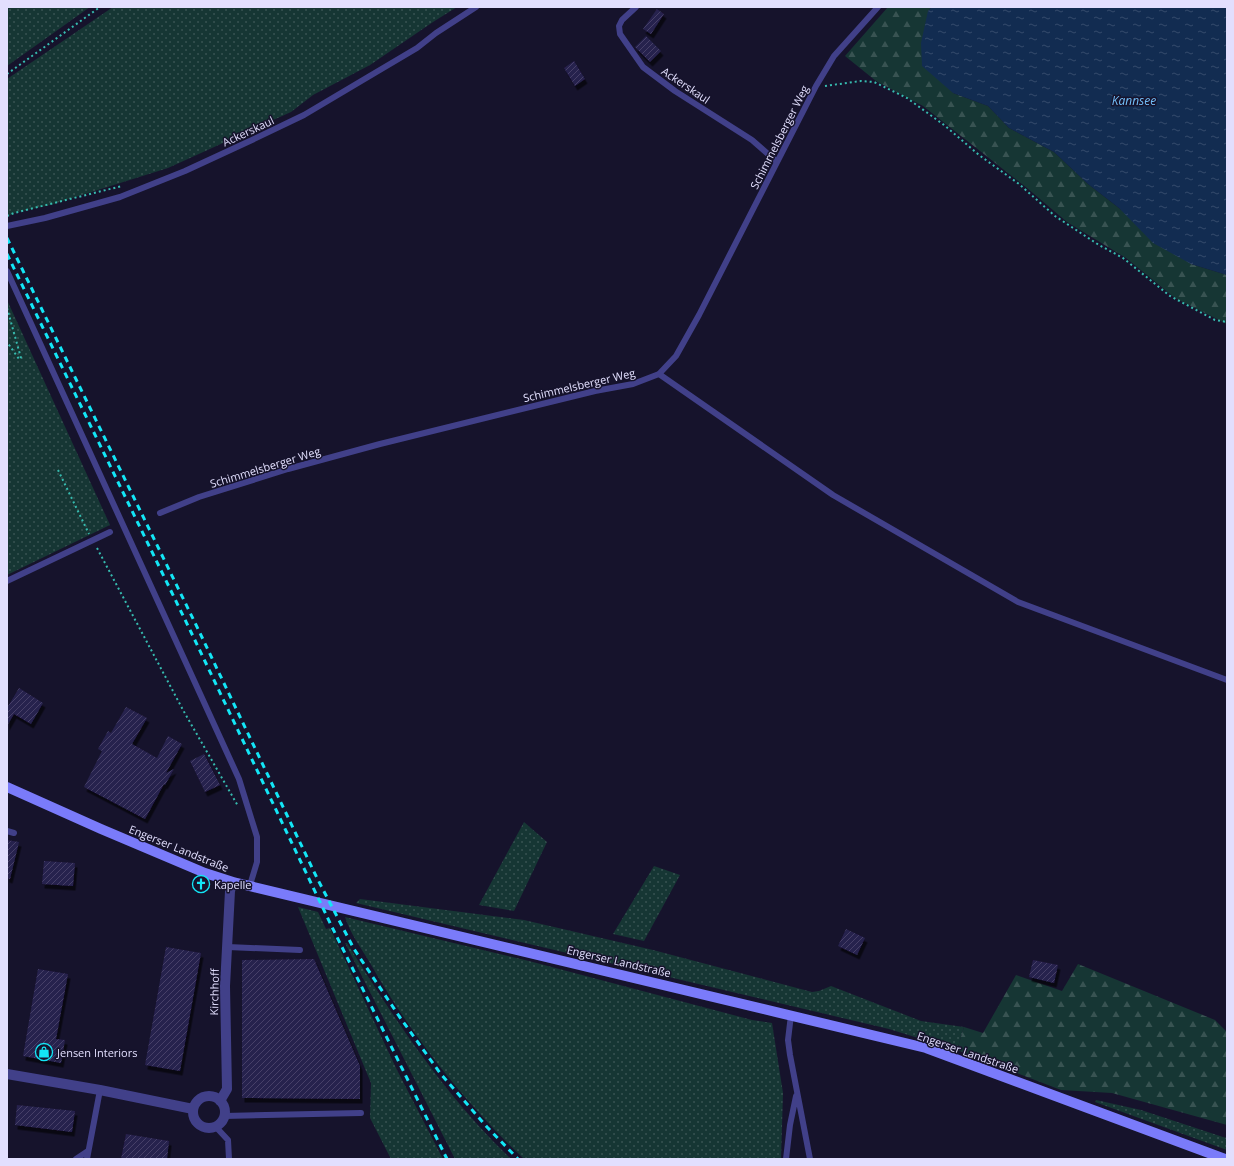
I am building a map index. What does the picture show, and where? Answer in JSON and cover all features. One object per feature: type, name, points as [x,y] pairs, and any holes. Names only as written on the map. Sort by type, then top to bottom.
[{"type":"main road","name":"Engerser Landstraße","points":[[7,787],[205,873],[233,882],[791,1014],[926,1048],[1225,1159]]},
{"type":"street","name":"Kirchhoff","points":[[220,1101],[227,1089],[225,986],[230,891],[233,882]]},
{"type":"street","points":[[7,1074],[100,1090],[193,1109]]},
{"type":"street","points":[[204,1097],[213,1097],[220,1101],[223,1106],[224,1116],[215,1126],[202,1126],[196,1122],[193,1109],[199,1099],[204,1097]]},
{"type":"lane","name":"Ackerskaul","points":[[7,226],[45,218],[120,197],[185,171],[304,116],[418,48],[436,33],[476,7]]},
{"type":"lane","name":"Ackerskaul","points":[[636,7],[622,20],[619,26],[620,34],[643,67],[675,91],[752,140],[777,162]]},
{"type":"lane","name":"Schimmelsberger Weg","points":[[160,513],[199,497],[304,465],[395,440],[595,391],[633,384],[659,374],[676,356],[699,315],[816,86],[834,56],[878,7]]},
{"type":"lane","points":[[7,271],[239,780],[257,837],[257,862],[250,885]]},
{"type":"lane","points":[[659,374],[833,495],[1018,602],[1227,680]]},
{"type":"lane","points":[[7,581],[110,532]]},
{"type":"lane","points":[[228,947],[300,950]]},
{"type":"lane","points":[[791,1014],[788,1040],[810,1159]]},
{"type":"lane","points":[[87,1159],[100,1090]]},
{"type":"lane","points":[[786,1159],[790,1124],[797,1092]]},
{"type":"lane","points":[[224,1116],[360,1113]]},
{"type":"lane","points":[[215,1126],[228,1140],[229,1159]]},
{"type":"lane","points":[[76,1159],[88,1151]]},
{"type":"path","points":[[7,74],[100,7]]},
{"type":"path","points":[[816,86],[834,86],[861,81],[874,82],[906,98],[944,125],[979,155],[1019,184],[1055,216],[1099,245],[1123,258],[1170,296],[1215,320],[1227,322]]},
{"type":"path","points":[[7,216],[129,184]]},
{"type":"path","points":[[7,308],[21,358],[20,359],[7,342]]},
{"type":"path","points":[[58,470],[93,540],[191,724],[241,811]]},
{"type":"green space","points":[[7,7],[90,7],[7,66]]},
{"type":"green space","points":[[113,7],[457,7],[370,65],[313,95],[291,112],[168,168],[50,205],[14,213],[7,217],[7,79]]},
{"type":"green space","points":[[888,7],[932,7],[928,11],[953,93],[988,106],[1009,128],[1054,152],[1088,184],[1191,264],[1227,275],[1227,324],[1175,298],[1126,258],[1067,222],[1027,188],[923,106],[876,81],[845,56]]},
{"type":"green space","points":[[7,300],[110,525],[7,575]]},
{"type":"green space","points":[[524,822],[547,842],[514,911],[479,905]]},
{"type":"green space","points":[[654,866],[680,875],[644,941],[613,934]]},
{"type":"green space","points":[[360,899],[524,920],[653,950],[812,992],[831,986],[921,1021],[964,1027],[957,1050],[889,1029],[356,903]]},
{"type":"green space","points":[[298,907],[318,912],[326,929],[330,928],[397,1070],[443,1159],[391,1159],[370,1118],[371,1083]]},
{"type":"green space","points":[[345,917],[529,961],[752,1020],[772,1023],[783,1093],[781,1159],[524,1159],[480,1114],[421,1042],[386,990],[353,935]]},
{"type":"green space","points":[[345,943],[347,943],[422,1056],[464,1110],[511,1159],[455,1159]]},
{"type":"green space","points":[[1078,964],[1215,1020],[1227,1032],[1227,1125],[1112,1093],[1061,1090],[957,1050],[964,1027],[983,1033],[1016,975],[1062,991]]},
{"type":"green space","points":[[1096,1100],[1141,1110],[1227,1138],[1227,1150],[1095,1102]]},
{"type":"water","name":"Kannsee","points":[[932,7],[1227,7],[1227,275],[1191,264],[1153,243],[1119,208],[1088,184],[1054,152],[1009,128],[988,106],[953,93],[922,66],[921,43],[928,11]]},
{"type":"building","points":[[657,9],[664,14],[651,34],[643,29]]},
{"type":"building","points":[[646,36],[661,51],[650,62],[635,47]]},
{"type":"building","points":[[574,61],[585,79],[575,86],[564,68]]},
{"type":"building","points":[[19,688],[43,703],[31,724],[14,714],[7,726],[7,708]]},
{"type":"building","points":[[126,707],[147,718],[132,744],[157,758],[168,736],[182,744],[166,773],[174,769],[145,819],[84,787],[102,751],[98,749],[108,731],[111,733]]},
{"type":"building","points":[[204,754],[220,785],[205,792],[190,761]]},
{"type":"building","points":[[7,840],[19,842],[10,879],[7,878]]},
{"type":"building","points":[[44,861],[75,863],[73,886],[42,884]]},
{"type":"building","points":[[846,929],[865,938],[857,955],[838,946]]},
{"type":"building","points":[[166,947],[201,953],[180,1071],[145,1065]]},
{"type":"building","points":[[314,959],[360,1066],[360,1099],[242,1098],[242,960]]},
{"type":"building","points":[[1033,960],[1058,965],[1054,983],[1029,977]]},
{"type":"building","points":[[38,969],[68,974],[56,1039],[65,1040],[61,1063],[23,1056]]},
{"type":"building","points":[[17,1105],[75,1111],[72,1132],[15,1125]]},
{"type":"building","points":[[126,1134],[169,1141],[167,1159],[121,1159]]},
{"type":"railway","points":[[7,238],[199,631],[317,878],[354,949],[399,1016],[440,1073],[487,1127],[518,1159]]},
{"type":"railway","points":[[7,254],[191,632],[332,927],[447,1159]]},
{"type":"place","name":"Kapelle","points":[[201,884]]},
{"type":"place","name":"Jensen Interiors","points":[[44,1052]]}]
